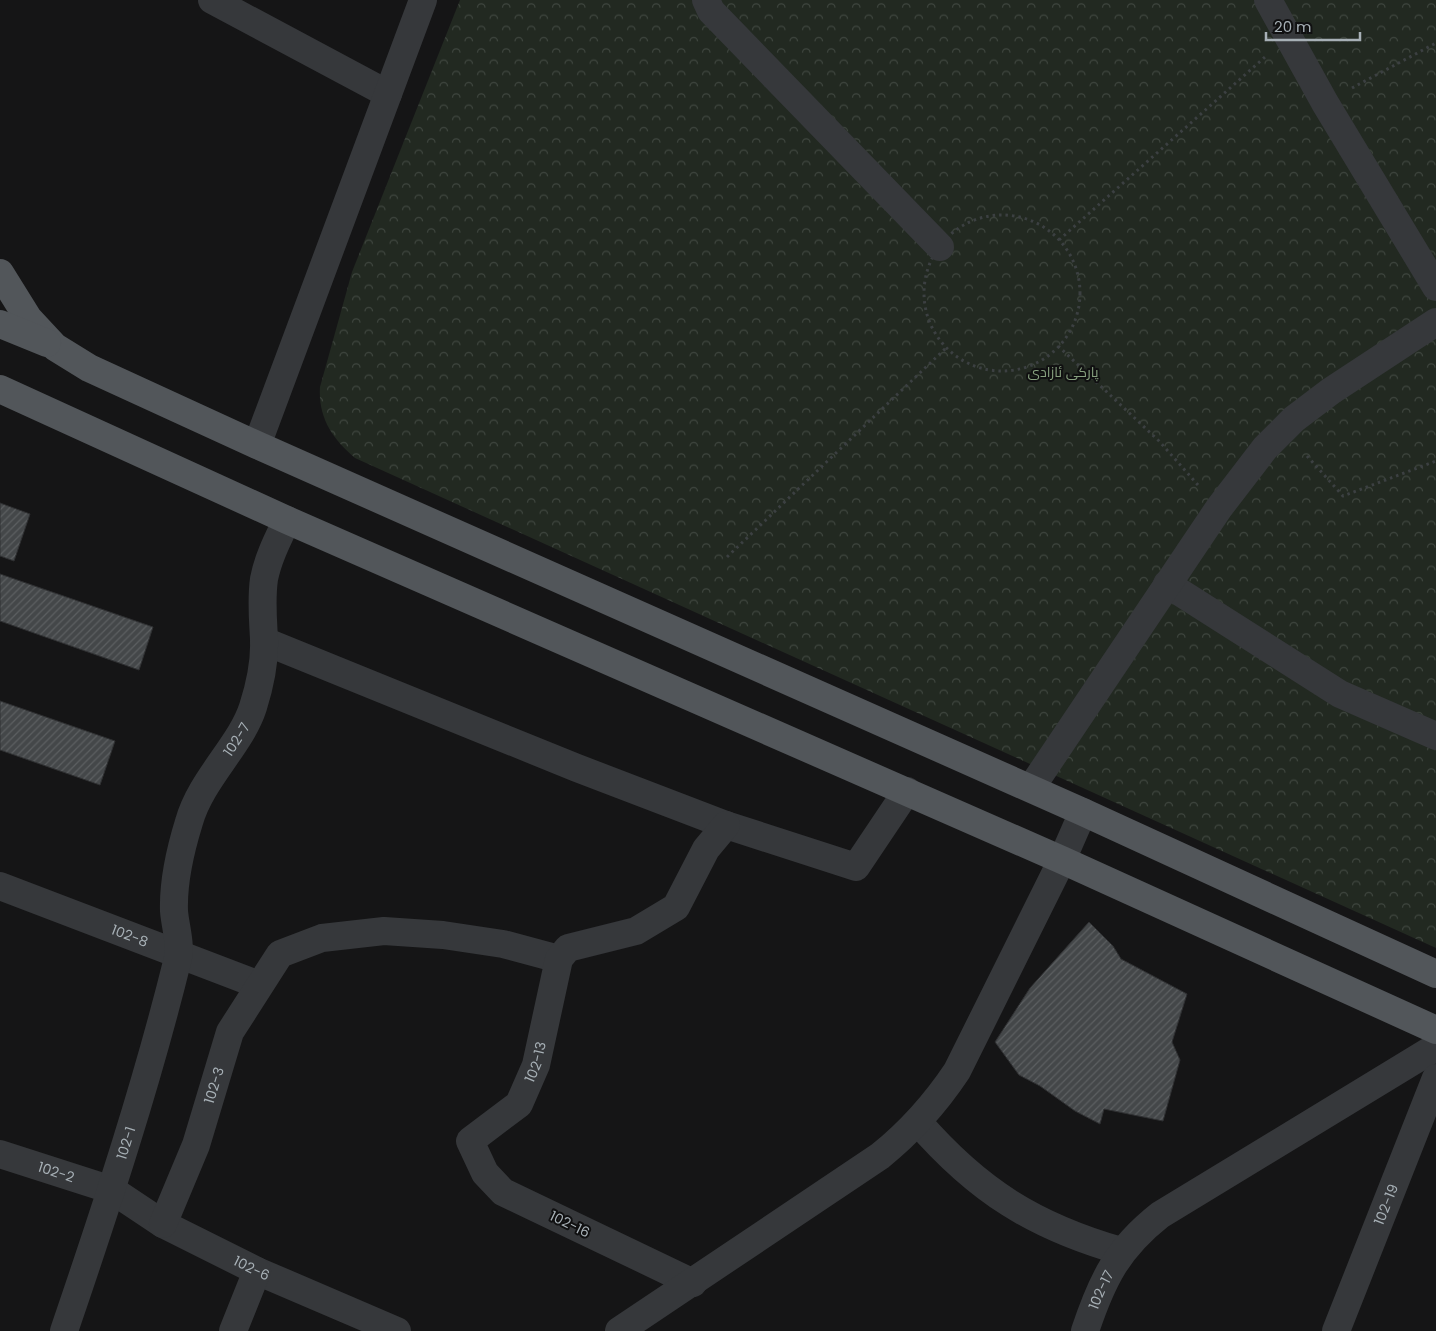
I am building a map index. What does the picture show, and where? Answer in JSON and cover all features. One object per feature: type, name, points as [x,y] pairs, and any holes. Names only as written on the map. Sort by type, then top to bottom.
[{"type":"main road","points":[[0,272],[28,318],[55,347]]},
{"type":"main road","points":[[0,324],[55,347],[88,368],[256,446],[1031,788],[1436,974]]},
{"type":"main road","points":[[0,389],[287,520],[1062,860],[1436,1030]]},
{"type":"street","points":[[212,0],[388,94]]},
{"type":"street","points":[[256,446],[423,0]]},
{"type":"street","points":[[706,0],[710,11],[940,247]]},
{"type":"street","points":[[1268,0],[1325,103],[1436,287]]},
{"type":"street","points":[[1031,788],[1219,508],[1265,448],[1294,419],[1331,391],[1436,322]]},
{"type":"street","name":"102-7","points":[[179,954],[174,909],[177,873],[189,819],[208,778],[235,740],[252,710],[262,676],[264,641],[262,609],[265,578],[274,548],[287,520]]},
{"type":"street","points":[[1167,584],[1340,694],[1436,736]]},
{"type":"street","points":[[264,641],[577,768],[726,825],[856,867],[907,791]]},
{"type":"street","points":[[619,1331],[880,1156],[918,1122],[939,1098],[957,1071],[1062,860],[1083,812]]},
{"type":"street","points":[[559,959],[568,948],[636,931],[676,907],[706,848],[726,825]]},
{"type":"street","name":"102-8","points":[[0,886],[259,985]]},
{"type":"street","name":"102-3","points":[[163,1224],[196,1144],[230,1032],[280,954],[322,938],[384,931],[443,935],[502,944],[559,959]]},
{"type":"street","name":"102-1","points":[[64,1331],[112,1190],[179,954]]},
{"type":"street","name":"102-13","points":[[470,1141],[518,1104],[536,1064],[559,959]]},
{"type":"street","name":"102-17","points":[[1085,1331],[1097,1294],[1122,1251],[1140,1230],[1160,1214],[1436,1047]]},
{"type":"street","name":"102-19","points":[[1336,1331],[1436,1078]]},
{"type":"street","points":[[918,1122],[941,1149],[994,1194],[1055,1229],[1122,1251]]},
{"type":"street","name":"102-16","points":[[470,1141],[485,1173],[502,1192],[693,1283]]},
{"type":"street","name":"102-2","points":[[0,1154],[112,1190]]},
{"type":"street","name":"102-6","points":[[112,1190],[163,1224],[257,1272],[397,1331]]},
{"type":"street","points":[[233,1331],[257,1272]]},
{"type":"path","points":[[1059,240],[1288,37]]},
{"type":"path","points":[[1325,103],[1436,43]]},
{"type":"path","points":[[993,215],[1019,216],[1044,226],[1059,240],[1076,266],[1080,290],[1077,316],[1066,339],[1048,357],[1026,368],[1001,372],[976,367],[953,354],[936,335],[926,311],[924,285],[931,260],[946,238],[968,223],[993,215]]},
{"type":"path","points":[[1058,346],[1159,441],[1219,508]]},
{"type":"path","points":[[726,557],[947,347]]},
{"type":"path","points":[[1307,456],[1343,496],[1436,461]]},
{"type":"green space","name":"پارکی ئازادی","points":[[460,0],[1436,0],[1436,948],[355,458],[347,451],[333,435],[324,418],[321,408],[320,387],[352,272]]},
{"type":"building","points":[[0,503],[30,514],[14,561],[0,556]]},
{"type":"building","points":[[0,574],[153,627],[139,670],[0,621]]},
{"type":"building","points":[[0,701],[115,741],[100,785],[0,750]]},
{"type":"building","points":[[1089,922],[1113,946],[1121,959],[1187,994],[1172,1042],[1180,1060],[1163,1121],[1104,1109],[1100,1124],[1075,1111],[1040,1086],[1019,1075],[995,1042],[1030,988]]}]
